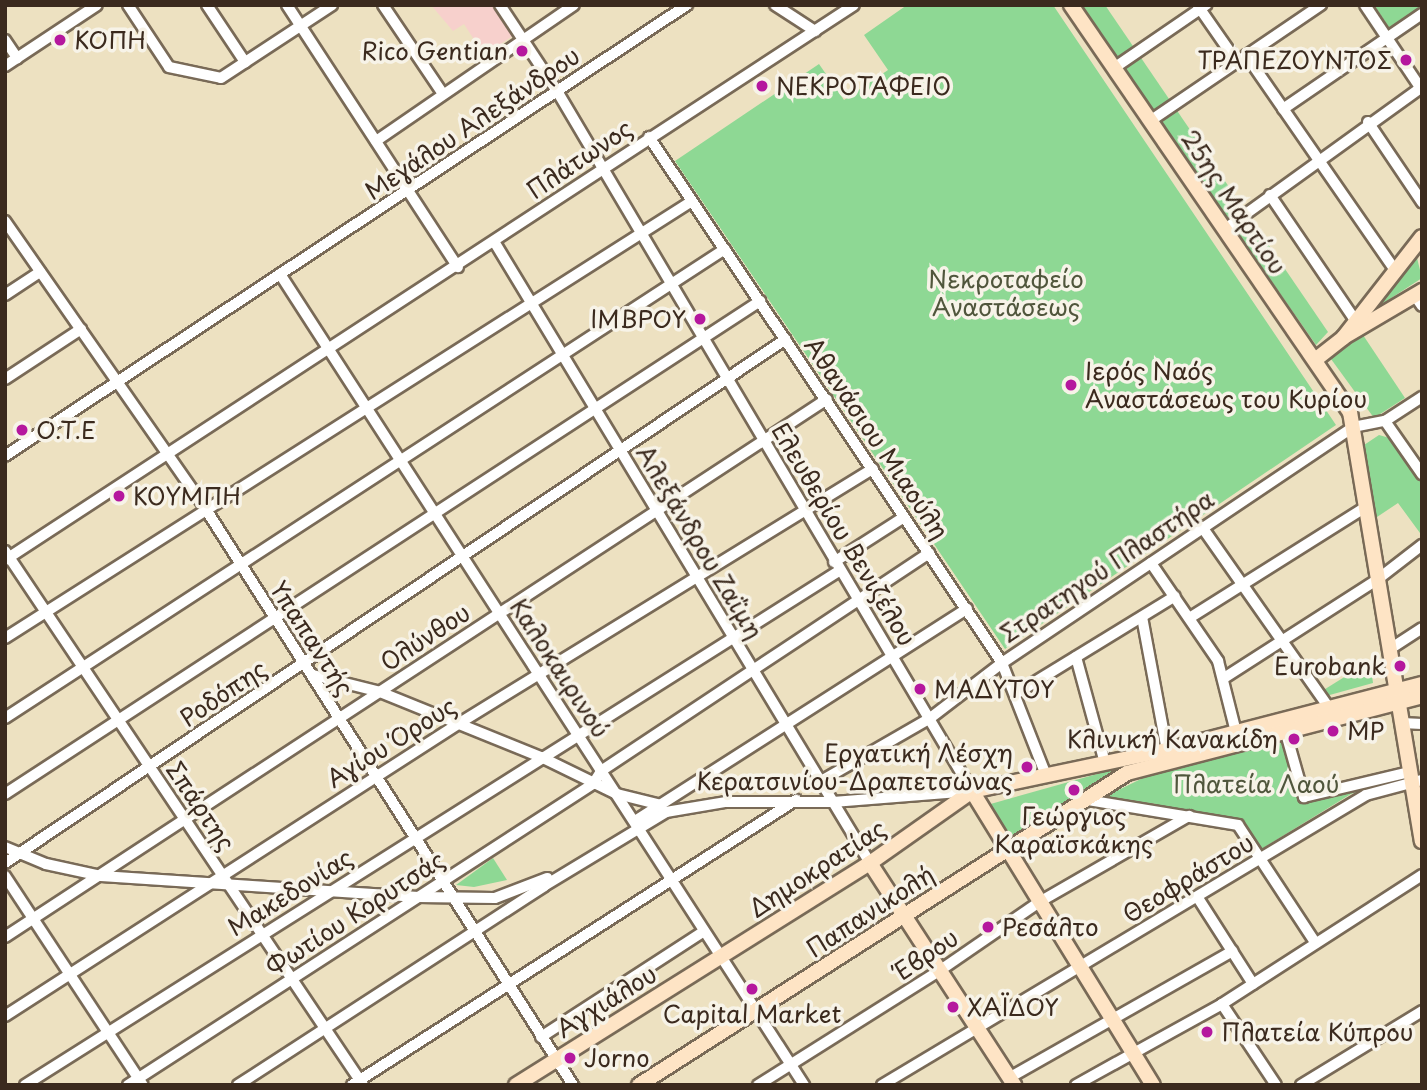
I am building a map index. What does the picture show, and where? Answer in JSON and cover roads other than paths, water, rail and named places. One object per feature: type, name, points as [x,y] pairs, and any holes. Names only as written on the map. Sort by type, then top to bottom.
[{"type":"main road","name":"25ης Μαρτίου","points":[[1071,5],[1350,412],[1402,723],[1415,778],[1422,841]]},
{"type":"main road","points":[[1343,338],[1422,237]]},
{"type":"main road","points":[[1315,360],[1343,338],[1419,298]]},
{"type":"main road","name":"Δημοκρατίας","points":[[1008,848],[1139,768],[1285,730],[1398,696],[1422,684]]},
{"type":"main road","name":"Δημοκρατίας","points":[[720,957],[870,863],[972,791],[1167,750],[1329,708],[1398,696],[1422,696]]},
{"type":"main road","name":"Ελευθερίου Βενιζέλου","points":[[972,791],[1153,1085]]},
{"type":"main road","name":"Παπανικολή","points":[[639,1085],[904,918],[1008,848]]},
{"type":"main road","points":[[870,863],[1011,1083]]},
{"type":"main road","name":"Αγχιάλου","points":[[516,1085],[720,957]]},
{"type":"street","points":[[73,5],[80,16]]},
{"type":"street","points":[[5,66],[97,5]]},
{"type":"street","points":[[128,5],[169,67],[221,78],[332,5]]},
{"type":"street","points":[[207,5],[245,62]]},
{"type":"street","points":[[287,5],[458,267]]},
{"type":"street","points":[[383,5],[443,94]]},
{"type":"street","name":"Ελευθερίου Βενιζέλου","points":[[500,5],[557,92],[762,442],[972,791]]},
{"type":"street","points":[[376,141],[574,5]]},
{"type":"street","name":"Μεγάλου Αλεξάνδρου","points":[[5,456],[687,5]]},
{"type":"street","points":[[775,5],[814,31]]},
{"type":"street","name":"Πλάτωνος","points":[[7,556],[495,243],[600,168],[854,5]]},
{"type":"street","points":[[1150,121],[1321,5]]},
{"type":"street","points":[[1225,229],[1368,122],[1421,88],[1364,5]]},
{"type":"street","points":[[1114,68],[1201,7],[1283,109],[1395,270]]},
{"type":"street","points":[[1283,109],[1422,15]]},
{"type":"street","points":[[5,40],[17,58]]},
{"type":"street","points":[[1368,122],[1422,202]]},
{"type":"street","name":"Αθανάσιου Μιαούλη","points":[[649,137],[828,399],[1002,663],[1017,693],[1046,775]]},
{"type":"street","points":[[1270,195],[1355,320]]},
{"type":"street","points":[[5,638],[47,614],[692,201]]},
{"type":"street","name":"Υπαπαντής","points":[[5,221],[207,511],[239,566],[306,664],[573,1085]]},
{"type":"street","name":"Αλεξάνδρου Ζαΐμη","points":[[495,243],[870,863]]},
{"type":"street","points":[[5,718],[725,249]]},
{"type":"street","points":[[5,295],[40,272]]},
{"type":"street","name":"Καλοκαιρινού","points":[[280,274],[804,1085]]},
{"type":"street","points":[[5,794],[120,723],[760,301]]},
{"type":"street","points":[[5,379],[81,329]]},
{"type":"street","name":"Ροδόπης","points":[[5,863],[306,664],[786,339]]},
{"type":"street","name":"Στρατηγού Πλαστήρα","points":[[821,781],[929,719],[1002,663],[1353,426],[1385,421],[1422,397]]},
{"type":"street","name":"Ολύνθου","points":[[5,937],[828,399]]},
{"type":"street","points":[[1385,421],[1422,474]]},
{"type":"street","name":"Αγίου Όρους","points":[[225,879],[376,776],[458,724],[873,469]]},
{"type":"street","points":[[1191,617],[1366,507]]},
{"type":"street","name":"Μακεδονίας","points":[[25,1085],[732,635],[904,517]]},
{"type":"street","points":[[1202,527],[1329,708]]},
{"type":"street","points":[[1224,678],[1378,579],[1422,545]]},
{"type":"street","points":[[601,771],[755,672],[856,600],[929,553]]},
{"type":"street","name":"Σπάρτης","points":[[7,556],[325,1028],[358,1083]]},
{"type":"street","points":[[1152,563],[1191,617],[1224,678],[1236,732]]},
{"type":"street","points":[[1017,693],[1175,596]]},
{"type":"street","points":[[238,1085],[579,863],[661,805],[967,609]]},
{"type":"street","points":[[1142,617],[1167,750]]},
{"type":"street","points":[[1390,649],[1422,628]]},
{"type":"street","points":[[1076,657],[1105,763]]},
{"type":"street","points":[[313,675],[380,692],[541,757],[617,794],[661,805]]},
{"type":"street","points":[[1402,723],[1422,724]]},
{"type":"street","points":[[1285,730],[1302,795],[1307,798],[1415,778]]},
{"type":"street","name":"Φωτίου Κορυτσάς","points":[[128,1085],[141,1081],[292,979],[593,784],[601,771]]},
{"type":"street","name":"Θεοφράστου","points":[[881,1085],[975,1026],[1198,898],[1366,795],[1415,778]]},
{"type":"street","points":[[637,824],[666,812],[689,807],[796,800],[833,802],[972,791]]},
{"type":"street","points":[[358,1083],[506,983],[796,800]]},
{"type":"street","points":[[1087,800],[1238,825],[1315,942]]},
{"type":"street","name":"Έβρου","points":[[758,1085],[939,971],[1041,901],[1189,816]]},
{"type":"street","points":[[5,847],[101,876],[210,883]]},
{"type":"street","points":[[5,1016],[210,883],[225,879],[454,899],[509,894],[579,863]]},
{"type":"street","points":[[1076,1085],[1222,1004],[1422,875]]},
{"type":"street","points":[[5,876],[141,1081]]},
{"type":"street","points":[[1198,898],[1253,984]]},
{"type":"street","points":[[541,1037],[704,932]]},
{"type":"street","points":[[1011,1083],[1113,1019],[1233,951]]},
{"type":"street","points":[[1222,1004],[1276,1085]]},
{"type":"street","points":[[1301,1085],[1422,1011]]},
{"type":"place","name":"ΚΟΠΗ","points":[[60,40]]},
{"type":"place","name":"Rico Gentian","points":[[522,51]]},
{"type":"place","name":"ΤΡΑΠΕΖΟΥΝΤΟΣ","points":[[1406,60]]},
{"type":"place","name":"ΝΕΚΡΟΤΑΦΕΙΟ","points":[[762,86]]},
{"type":"place","name":"ΙΜΒΡΟΥ","points":[[700,319]]},
{"type":"place","name":"Ιερός Ναός Αναστάσεως του Κυρίου","points":[[1071,385]]},
{"type":"place","name":"Ο.Τ.Ε","points":[[22,430]]},
{"type":"place","name":"ΚΟΥΜΠΗ","points":[[119,496]]},
{"type":"place","name":"Eurobank","points":[[1400,666]]},
{"type":"place","name":"ΜΑΔΥΤΟΥ","points":[[920,689]]},
{"type":"place","name":"MP","points":[[1333,731]]},
{"type":"place","name":"Κλινική Κανακίδη","points":[[1294,739]]},
{"type":"place","name":"Εργατική Λέσχη Κερατσινίου-Δραπετσώνας","points":[[1027,767]]},
{"type":"place","name":"Γεώργιος Καραϊσκάκης","points":[[1074,790]]},
{"type":"place","name":"Ρεσάλτο","points":[[988,927]]},
{"type":"place","name":"Capital Market","points":[[752,989]]},
{"type":"place","name":"ΧΑΪΔΟΥ","points":[[953,1007]]},
{"type":"place","name":"Πλατεία Κύπρου","points":[[1207,1032]]},
{"type":"place","name":"Jorno","points":[[570,1058]]},
{"type":"park label","name":"Νεκροταφείο Αναστάσεως","points":[[1006,293]]},
{"type":"park label","name":"Πλατεία Λαού","points":[[1256,784]]}]
